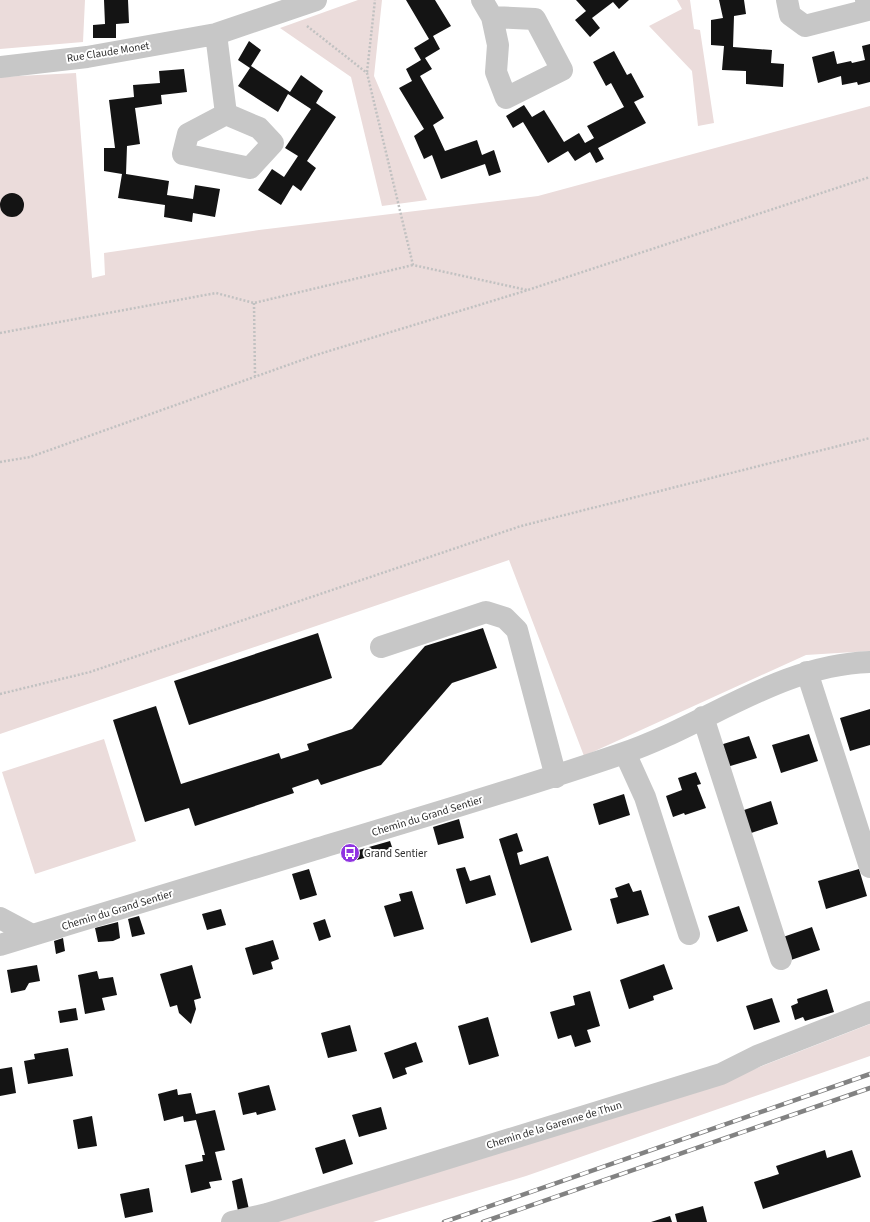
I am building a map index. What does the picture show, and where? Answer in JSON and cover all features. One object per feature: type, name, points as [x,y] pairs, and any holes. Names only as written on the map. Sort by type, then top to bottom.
[{"type":"street","name":"Rue Claude Monet","points":[[0,67],[87,57],[216,34],[316,0]]},
{"type":"street","points":[[787,0],[790,15],[805,26],[868,10],[866,0]]},
{"type":"street","points":[[216,34],[226,114]]},
{"type":"street","points":[[380,647],[486,612],[505,618],[517,630],[556,776]]},
{"type":"street","name":"Chemin du Grand Sentier","points":[[0,945],[556,776],[625,753],[656,740],[745,696],[807,672],[845,663],[870,662]]},
{"type":"street","points":[[807,672],[870,867]]},
{"type":"street","points":[[703,717],[781,959]]},
{"type":"street","points":[[625,753],[645,796],[689,934]]},
{"type":"street","points":[[0,918],[32,935]]},
{"type":"street","name":"Chemin de la Garenne de Thun","points":[[232,1222],[267,1214],[721,1074],[757,1056],[870,1012]]},
{"type":"path","points":[[375,0],[367,73],[413,265]]},
{"type":"path","points":[[287,10],[367,73]]},
{"type":"path","points":[[0,462],[30,458],[316,355],[528,290],[870,177]]},
{"type":"path","points":[[0,333],[216,293],[254,303],[413,265],[528,290]]},
{"type":"path","points":[[254,303],[255,377]]},
{"type":"path","points":[[0,694],[90,672],[520,526],[870,438]]},
{"type":"shaded area","points":[[0,0],[85,0],[83,42],[0,49]]},
{"type":"shaded area","points":[[358,0],[382,0],[374,76],[427,200],[382,206],[351,77],[280,28]]},
{"type":"shaded area","points":[[677,0],[690,0],[694,29],[700,30],[714,123],[698,126],[692,71],[649,26],[682,9]]},
{"type":"shaded area","points":[[76,73],[92,278],[105,275],[104,253],[259,230],[538,196],[870,106],[870,651],[806,655],[584,756],[509,560],[0,734],[0,77]]},
{"type":"shaded area","points":[[104,739],[136,841],[35,874],[2,772]]},
{"type":"shaded area","points":[[870,1024],[870,1056],[526,1176],[373,1222],[266,1222],[739,1075]]},
{"type":"building","points":[[104,0],[128,0],[129,23],[116,24],[116,38],[93,38],[93,25],[105,24]]},
{"type":"building","points":[[406,0],[435,0],[451,26],[433,36],[440,49],[425,58],[432,69],[420,76],[444,118],[433,125],[445,151],[477,140],[482,155],[494,150],[501,172],[489,176],[485,164],[441,179],[432,155],[424,159],[414,136],[424,129],[399,88],[412,81],[406,69],[421,60],[414,48],[429,39]]},
{"type":"building","points":[[576,0],[629,0],[619,9],[613,2],[592,18],[600,28],[590,37],[575,20],[586,11]]},
{"type":"building","points":[[719,0],[744,0],[746,14],[734,16],[733,47],[772,50],[771,63],[784,64],[783,87],[746,84],[746,71],[722,70],[724,46],[711,45],[711,20],[723,18]]},
{"type":"building","points":[[249,41],[261,50],[251,66],[290,92],[301,75],[323,91],[316,103],[336,117],[307,161],[316,168],[301,191],[293,185],[281,205],[258,190],[272,169],[284,177],[298,156],[285,148],[311,109],[288,94],[278,112],[238,86],[250,68],[238,60]]},
{"type":"building","points":[[870,44],[870,82],[858,85],[857,82],[842,85],[841,76],[818,83],[812,57],[834,51],[837,64],[851,61],[852,63],[865,60],[862,46]]},
{"type":"building","points":[[614,51],[627,75],[631,73],[644,97],[634,102],[646,123],[598,148],[604,159],[596,163],[590,152],[575,161],[568,151],[548,163],[523,122],[513,128],[506,116],[524,105],[532,117],[544,110],[564,142],[579,133],[585,143],[594,138],[587,126],[624,107],[611,83],[606,86],[593,62]]},
{"type":"building","points":[[184,69],[187,92],[161,95],[162,104],[135,108],[140,144],[127,146],[126,174],[169,181],[167,195],[193,199],[195,185],[220,189],[215,217],[193,213],[192,222],[164,217],[165,205],[118,198],[122,174],[104,171],[104,148],[115,148],[109,100],[134,97],[133,85],[160,83],[159,71]]},
{"type":"building","points":[[12,193],[17,194],[23,200],[23,210],[17,216],[12,217],[7,216],[1,210],[0,205],[1,200],[7,194]]},
{"type":"building","points":[[483,628],[497,668],[452,683],[381,765],[321,785],[318,779],[292,788],[294,793],[195,826],[189,808],[145,822],[113,720],[156,706],[181,784],[279,753],[281,759],[309,750],[307,744],[352,729],[425,646]]},
{"type":"building","points":[[318,633],[332,678],[189,725],[174,681]]},
{"type":"building","points":[[870,709],[870,745],[850,751],[840,718]]},
{"type":"building","points":[[809,734],[818,761],[781,773],[772,745]]},
{"type":"building","points":[[749,736],[757,758],[727,767],[720,745]]},
{"type":"building","points":[[696,772],[701,784],[697,785],[706,808],[685,815],[684,813],[673,817],[666,796],[682,790],[678,778]]},
{"type":"building","points":[[624,794],[630,815],[599,825],[593,804]]},
{"type":"building","points":[[771,801],[778,824],[748,834],[741,811]]},
{"type":"building","points":[[459,819],[464,838],[438,845],[433,827]]},
{"type":"building","points":[[517,833],[523,851],[517,853],[520,865],[548,856],[572,930],[531,943],[499,839]]},
{"type":"building","points":[[390,841],[393,850],[357,860],[355,851]]},
{"type":"building","points":[[465,867],[470,881],[490,875],[496,895],[466,904],[456,869]]},
{"type":"building","points":[[309,869],[317,895],[300,900],[292,874]]},
{"type":"building","points":[[859,869],[867,896],[826,909],[818,881]]},
{"type":"building","points":[[629,883],[633,892],[641,890],[649,915],[617,924],[610,899],[618,897],[615,888]]},
{"type":"building","points":[[412,891],[424,929],[394,937],[384,906],[401,901],[399,894]]},
{"type":"building","points":[[739,906],[748,931],[717,942],[708,916]]},
{"type":"building","points":[[221,909],[226,925],[207,930],[202,914]]},
{"type":"building","points":[[139,916],[145,934],[132,937],[128,919]]},
{"type":"building","points":[[325,919],[331,937],[319,941],[313,923]]},
{"type":"building","points":[[118,922],[120,938],[113,941],[98,942],[95,928]]},
{"type":"building","points":[[812,927],[820,950],[791,960],[783,937]]},
{"type":"building","points":[[63,938],[65,951],[56,954],[54,941]]},
{"type":"building","points":[[273,940],[279,959],[271,962],[273,969],[253,975],[245,948]]},
{"type":"building","points":[[664,964],[673,989],[653,996],[654,1000],[629,1009],[620,980]]},
{"type":"building","points":[[37,965],[40,981],[29,983],[25,990],[11,993],[7,970]]},
{"type":"building","points":[[192,965],[201,998],[194,1000],[196,1009],[191,1024],[179,1013],[177,1005],[170,1007],[160,974]]},
{"type":"building","points":[[97,971],[99,979],[113,977],[117,995],[102,998],[105,1010],[85,1014],[78,975]]},
{"type":"building","points":[[827,989],[834,1012],[805,1021],[803,1017],[795,1020],[791,1006],[798,1003],[797,999]]},
{"type":"building","points":[[590,991],[600,1026],[587,1030],[591,1042],[575,1047],[571,1035],[558,1039],[550,1012],[575,1005],[573,996]]},
{"type":"building","points":[[772,998],[780,1022],[754,1030],[746,1006]]},
{"type":"building","points":[[76,1008],[78,1020],[60,1023],[58,1011]]},
{"type":"building","points":[[488,1017],[499,1056],[469,1065],[458,1026]]},
{"type":"building","points":[[350,1025],[357,1051],[328,1058],[321,1033]]},
{"type":"building","points":[[416,1042],[423,1062],[405,1068],[407,1074],[393,1079],[384,1053]]},
{"type":"building","points":[[68,1048],[73,1076],[28,1084],[24,1061],[35,1059],[34,1054]]},
{"type":"building","points":[[12,1067],[16,1093],[0,1096],[0,1069]]},
{"type":"building","points":[[269,1085],[276,1110],[257,1115],[256,1112],[243,1115],[238,1093]]},
{"type":"building","points":[[177,1089],[178,1095],[191,1093],[196,1114],[215,1110],[225,1150],[215,1152],[222,1180],[209,1182],[211,1188],[191,1193],[185,1165],[203,1161],[202,1155],[205,1155],[196,1120],[184,1122],[183,1116],[164,1121],[158,1094]]},
{"type":"building","points":[[381,1107],[387,1129],[359,1137],[352,1115]]},
{"type":"building","points":[[92,1116],[97,1146],[78,1149],[73,1120]]},
{"type":"building","points":[[345,1139],[353,1164],[323,1174],[315,1148]]},
{"type":"building","points":[[825,1150],[827,1158],[852,1150],[861,1177],[763,1209],[754,1182],[779,1174],[776,1166]]},
{"type":"building","points":[[242,1178],[250,1214],[239,1216],[232,1181]]},
{"type":"building","points":[[149,1188],[153,1212],[125,1218],[120,1194]]},
{"type":"building","points":[[703,1206],[707,1222],[677,1222],[675,1214]]},
{"type":"building","points":[[670,1216],[672,1222],[651,1222]]},
{"type":"railway","points":[[444,1222],[870,1074]]},
{"type":"railway","points":[[483,1222],[870,1088]]},
{"type":"place","name":"Grand Sentier","points":[[350,853]]}]
